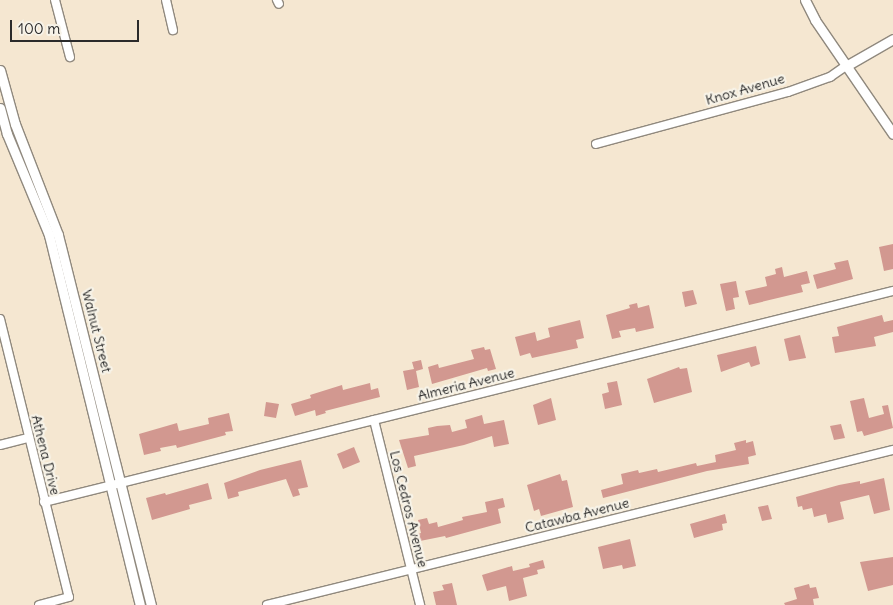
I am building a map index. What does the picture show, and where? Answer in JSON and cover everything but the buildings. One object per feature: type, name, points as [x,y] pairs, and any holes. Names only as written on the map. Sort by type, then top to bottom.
[{"type":"street","points":[[56,0],[70,58]]},
{"type":"street","points":[[166,0],[173,30]]},
{"type":"street","points":[[805,0],[846,66],[893,134]]},
{"type":"street","name":"Knox Avenue","points":[[596,144],[788,92],[830,77],[893,39]]},
{"type":"street","name":"Walnut Street","points":[[0,70],[14,124],[42,190],[58,235],[151,605]]},
{"type":"street","name":"Walnut Street","points":[[0,108],[2,121],[49,235],[140,605]]},
{"type":"street","name":"Almeria Avenue","points":[[44,502],[893,291]]},
{"type":"street","name":"Athena Drive","points":[[0,319],[69,597],[39,605]]},
{"type":"street","name":"Los Cedros Avenue","points":[[374,420],[420,605]]},
{"type":"street","points":[[0,445],[28,438]]},
{"type":"street","name":"Catawba Avenue","points":[[268,605],[893,450]]}]
